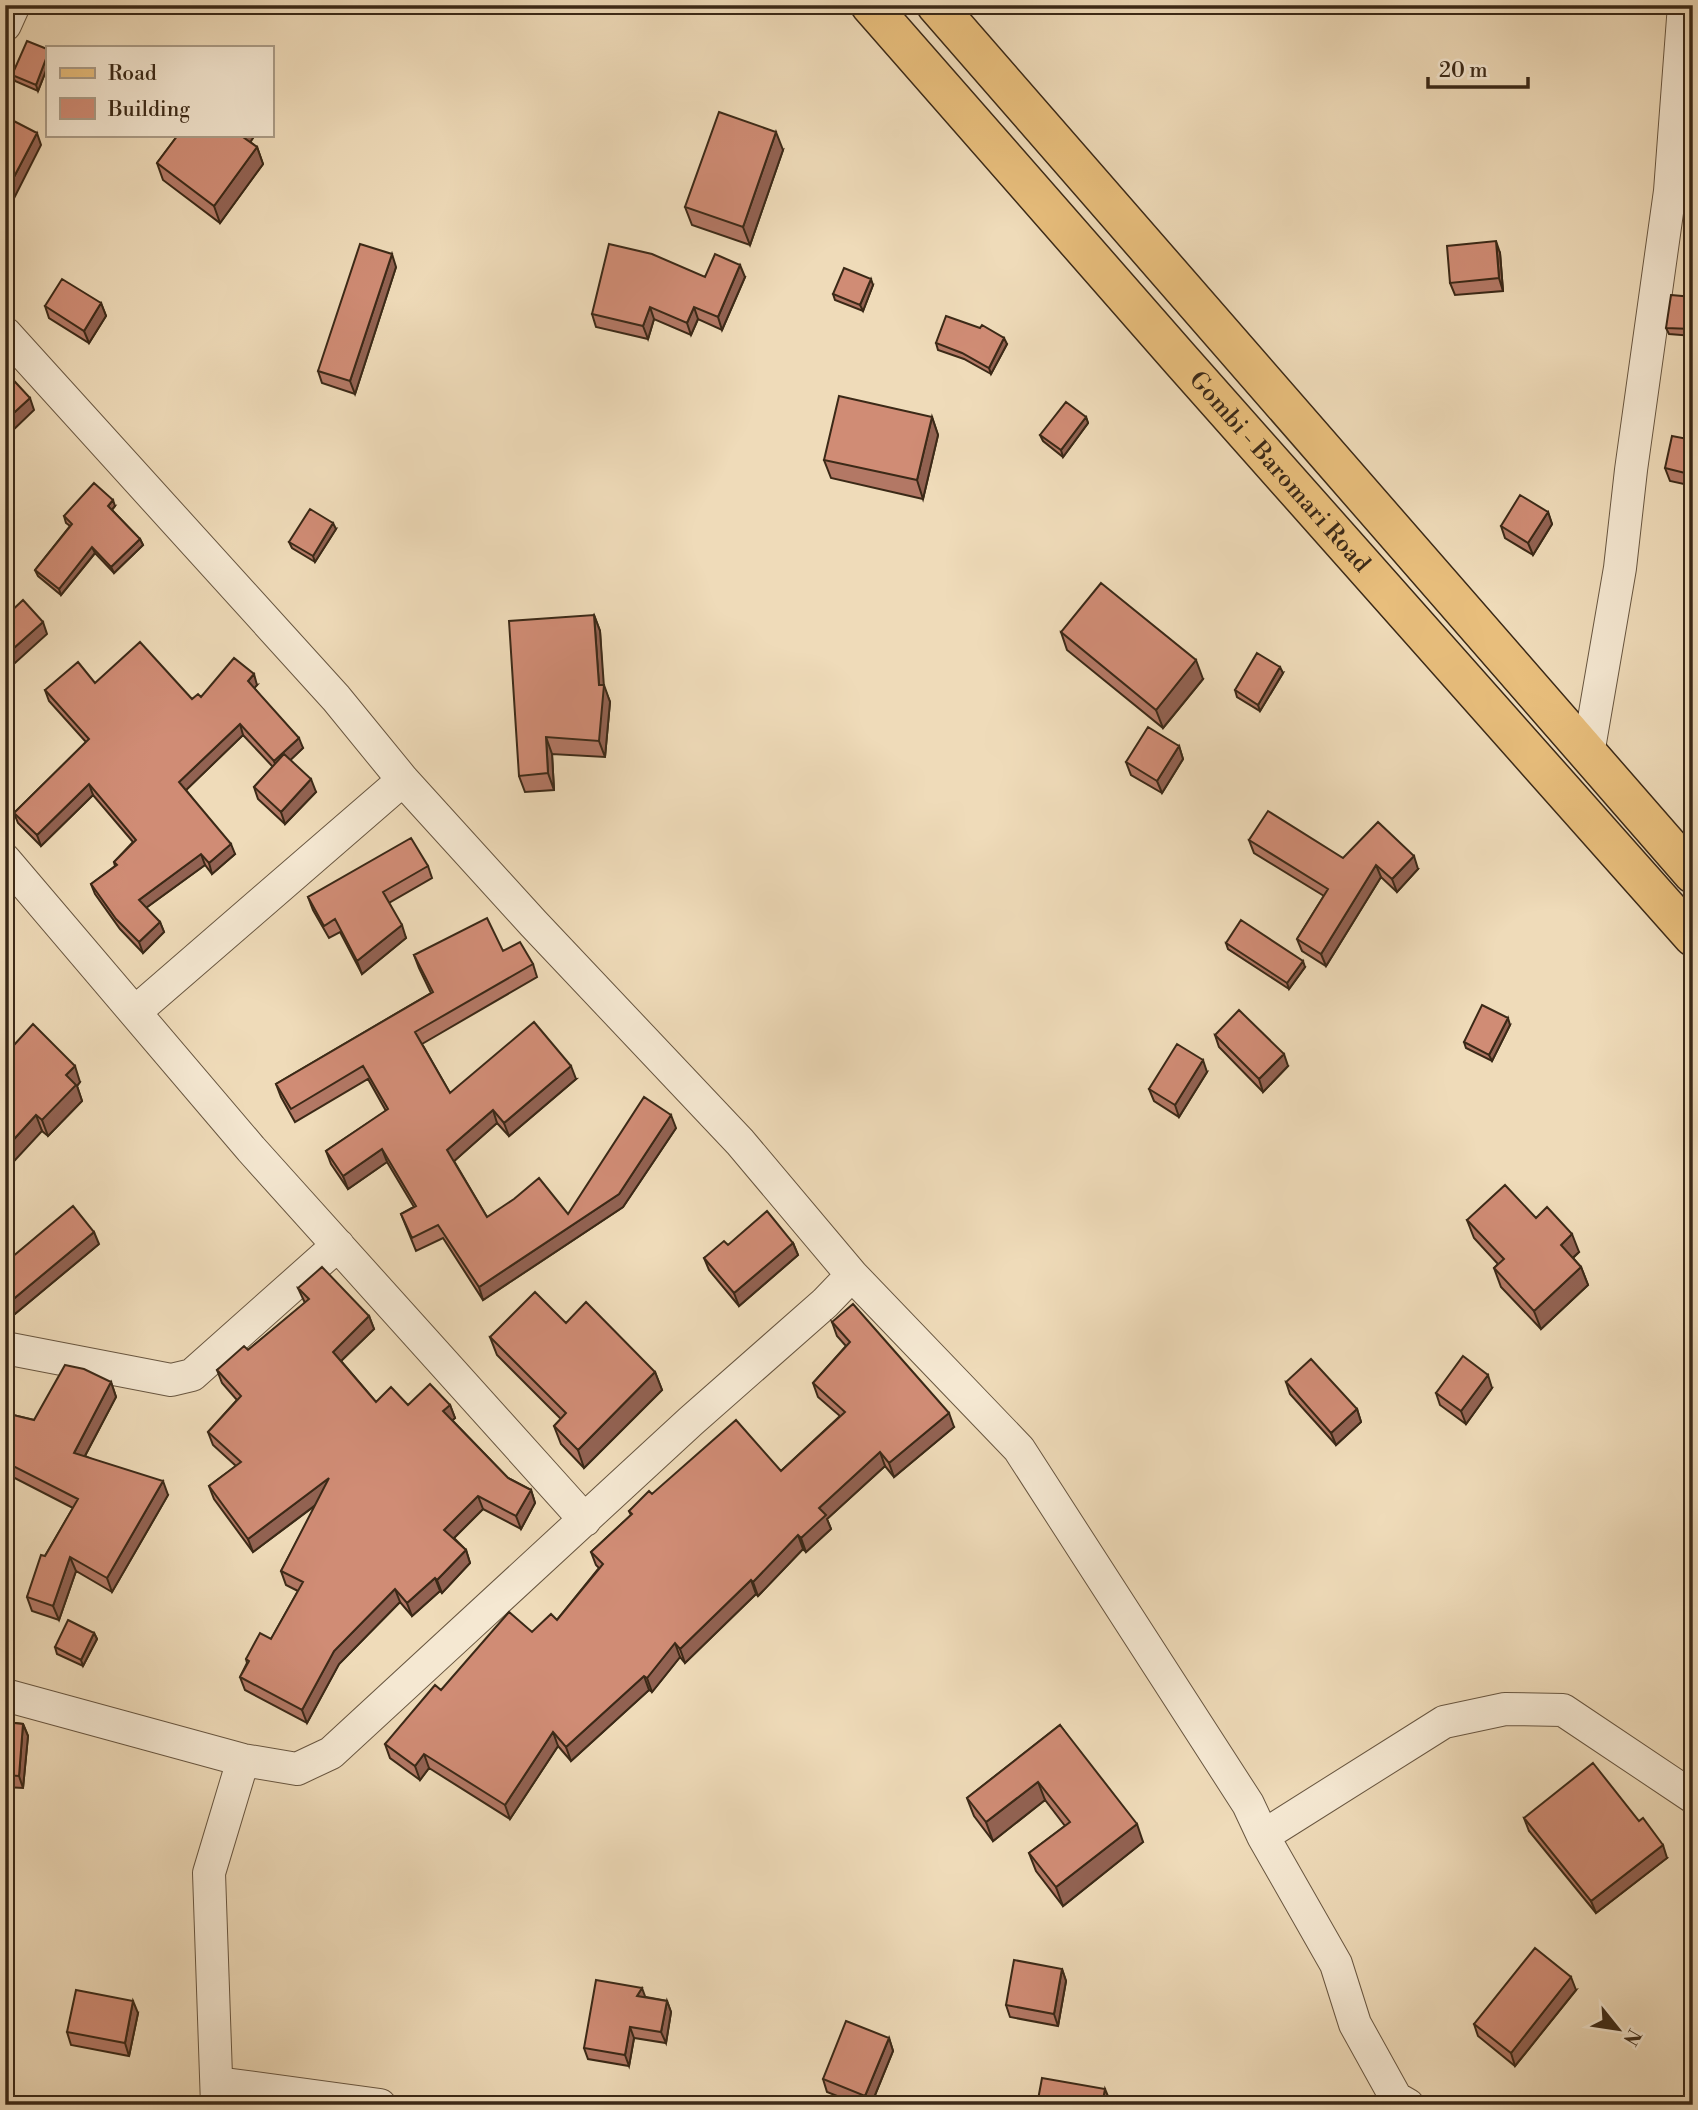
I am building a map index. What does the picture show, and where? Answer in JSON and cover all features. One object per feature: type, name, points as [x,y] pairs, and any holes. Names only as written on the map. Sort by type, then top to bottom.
[{"type":"main road","name":"Gombi - Baromari Road","points":[[870,5],[1693,937]]},
{"type":"main road","name":"Gombi - Baromari Road","points":[[936,5],[1691,872]]},
{"type":"main road","points":[[1658,896],[1691,872]]},
{"type":"street","points":[[5,25],[15,5]]},
{"type":"street","points":[[1588,754],[1620,568],[1670,191],[1684,5]]},
{"type":"street","points":[[5,333],[336,698],[403,780],[740,1142],[852,1275],[1019,1449],[1248,1804],[1263,1836],[1336,1964],[1355,2024],[1396,2098],[1408,2105]]},
{"type":"street","points":[[135,1012],[403,780]]},
{"type":"street","points":[[5,860],[251,1149],[585,1520]]},
{"type":"street","points":[[5,1348],[171,1380],[192,1375],[338,1245]]},
{"type":"street","points":[[5,1695],[243,1760],[298,1769],[331,1753],[691,1421],[825,1303],[852,1275]]},
{"type":"street","points":[[1263,1836],[1444,1722],[1505,1709],[1563,1710],[1693,1797]]},
{"type":"street","points":[[243,1760],[209,1873],[217,2094],[380,2105]]},
{"type":"building","points":[[27,41],[46,49],[46,59],[36,85],[12,75]]},
{"type":"building","points":[[719,112],[776,132],[743,227],[685,207]]},
{"type":"building","points":[[8,118],[37,133],[5,194],[5,122]]},
{"type":"building","points":[[177,136],[241,136],[257,147],[214,206],[157,163]]},
{"type":"building","points":[[1687,137],[1693,138],[1693,168],[1685,166]]},
{"type":"building","points":[[1496,241],[1499,278],[1450,283],[1447,246]]},
{"type":"building","points":[[360,244],[392,254],[350,381],[318,371]]},
{"type":"building","points":[[609,244],[652,254],[705,277],[715,254],[740,265],[718,317],[694,307],[687,323],[650,307],[643,326],[592,314]]},
{"type":"building","points":[[844,268],[871,279],[860,305],[833,294]]},
{"type":"building","points":[[62,279],[101,303],[84,331],[45,306]]},
{"type":"building","points":[[1671,295],[1693,297],[1692,329],[1666,328]]},
{"type":"building","points":[[946,316],[980,328],[982,325],[1004,338],[989,368],[936,343]]},
{"type":"building","points":[[5,371],[30,398],[5,421]]},
{"type":"building","points":[[839,396],[932,417],[917,480],[824,460]]},
{"type":"building","points":[[1066,402],[1086,417],[1061,450],[1040,435]]},
{"type":"building","points":[[1672,436],[1693,440],[1693,475],[1665,468]]},
{"type":"building","points":[[94,483],[113,500],[108,506],[140,539],[111,567],[92,547],[59,589],[35,570],[72,524],[64,516]]},
{"type":"building","points":[[1520,495],[1548,512],[1528,543],[1501,526]]},
{"type":"building","points":[[310,509],[333,523],[313,556],[289,542]]},
{"type":"building","points":[[1101,583],[1196,660],[1156,710],[1061,632]]},
{"type":"building","points":[[23,600],[43,622],[5,656],[5,617]]},
{"type":"building","points":[[594,615],[599,685],[604,685],[599,741],[546,737],[548,773],[519,776],[509,621]]},
{"type":"building","points":[[140,642],[192,699],[198,694],[201,697],[234,658],[254,674],[248,681],[299,738],[274,761],[240,724],[179,782],[231,844],[209,863],[201,854],[139,900],[160,922],[139,942],[116,919],[91,884],[117,865],[114,862],[136,840],[89,784],[37,835],[14,813],[89,739],[45,690],[78,662],[95,683]]},
{"type":"building","points":[[1257,653],[1280,667],[1258,705],[1235,690]]},
{"type":"building","points":[[1148,727],[1179,746],[1157,781],[1126,762]]},
{"type":"building","points":[[284,754],[311,779],[281,812],[254,787]]},
{"type":"building","points":[[1268,811],[1343,858],[1378,822],[1414,856],[1392,879],[1376,865],[1321,954],[1297,939],[1328,889],[1249,840]]},
{"type":"building","points":[[411,838],[428,866],[383,892],[402,925],[357,961],[335,919],[324,926],[308,897]]},
{"type":"building","points":[[487,918],[503,951],[520,942],[533,964],[415,1032],[450,1093],[534,1022],[571,1066],[504,1123],[493,1110],[447,1150],[487,1217],[539,1178],[568,1214],[644,1097],[671,1115],[619,1194],[479,1287],[438,1225],[412,1238],[401,1214],[416,1206],[382,1149],[343,1176],[326,1151],[388,1109],[363,1066],[291,1109],[276,1084],[433,992],[414,955]]},
{"type":"building","points":[[1241,920],[1303,961],[1287,983],[1226,943]]},
{"type":"building","points":[[1482,1005],[1508,1018],[1489,1055],[1464,1042]]},
{"type":"building","points":[[1239,1010],[1284,1054],[1259,1079],[1215,1035]]},
{"type":"building","points":[[33,1024],[75,1066],[66,1075],[76,1085],[42,1120],[36,1115],[5,1149],[5,1055]]},
{"type":"building","points":[[1177,1044],[1203,1060],[1175,1105],[1149,1089]]},
{"type":"building","points":[[1505,1185],[1536,1218],[1547,1207],[1572,1234],[1561,1245],[1581,1267],[1534,1311],[1494,1268],[1504,1259],[1467,1220]]},
{"type":"building","points":[[73,1206],[94,1232],[5,1306],[5,1263]]},
{"type":"building","points":[[767,1211],[793,1243],[734,1293],[704,1258],[724,1241],[728,1245]]},
{"type":"building","points":[[322,1267],[369,1316],[333,1352],[376,1402],[391,1387],[408,1405],[430,1384],[450,1405],[443,1411],[508,1478],[531,1490],[516,1516],[478,1496],[444,1530],[466,1550],[437,1580],[435,1578],[407,1603],[395,1589],[334,1651],[302,1710],[240,1677],[260,1633],[271,1639],[303,1582],[281,1571],[329,1478],[248,1539],[209,1486],[241,1462],[208,1432],[241,1396],[217,1370],[244,1346],[248,1350],[309,1299],[298,1288]]},
{"type":"building","points":[[535,1292],[566,1323],[586,1302],[655,1372],[578,1450],[554,1426],[566,1413],[490,1337]]},
{"type":"building","points":[[853,1304],[949,1413],[889,1463],[880,1452],[819,1508],[826,1515],[801,1538],[798,1535],[753,1582],[751,1580],[680,1649],[675,1643],[647,1678],[644,1676],[566,1747],[553,1732],[505,1805],[424,1754],[415,1766],[385,1744],[435,1685],[441,1690],[509,1612],[532,1632],[551,1614],[557,1620],[603,1564],[591,1552],[632,1514],[629,1511],[649,1491],[652,1494],[736,1420],[781,1471],[845,1412],[813,1383],[850,1342],[832,1322]]},
{"type":"building","points":[[1463,1356],[1488,1375],[1461,1411],[1436,1393]]},
{"type":"building","points":[[1311,1359],[1357,1409],[1331,1433],[1286,1382]]},
{"type":"building","points":[[65,1365],[84,1369],[111,1382],[74,1453],[163,1481],[107,1578],[70,1557],[53,1606],[27,1597],[41,1555],[45,1556],[78,1499],[5,1462],[5,1413],[34,1420]]},
{"type":"building","points":[[68,1620],[94,1633],[81,1660],[55,1647]]},
{"type":"building","points":[[5,1722],[23,1724],[19,1776],[5,1775]]},
{"type":"building","points":[[1060,1725],[1137,1824],[1056,1887],[1029,1853],[1070,1822],[1038,1782],[986,1822],[967,1798]]},
{"type":"building","points":[[1593,1763],[1639,1821],[1643,1818],[1663,1845],[1591,1901],[1524,1818]]},
{"type":"building","points":[[1535,1948],[1571,1977],[1511,2053],[1474,2024]]},
{"type":"building","points":[[1014,1960],[1062,1969],[1054,2014],[1006,2005]]},
{"type":"building","points":[[596,1980],[642,1988],[637,1996],[667,2001],[661,2032],[630,2027],[625,2055],[584,2048]]},
{"type":"building","points":[[76,1990],[133,2001],[125,2043],[67,2032]]},
{"type":"building","points":[[846,2021],[889,2038],[865,2096],[823,2079]]},
{"type":"building","points":[[1042,2078],[1105,2089],[1102,2105],[1037,2105]]}]
